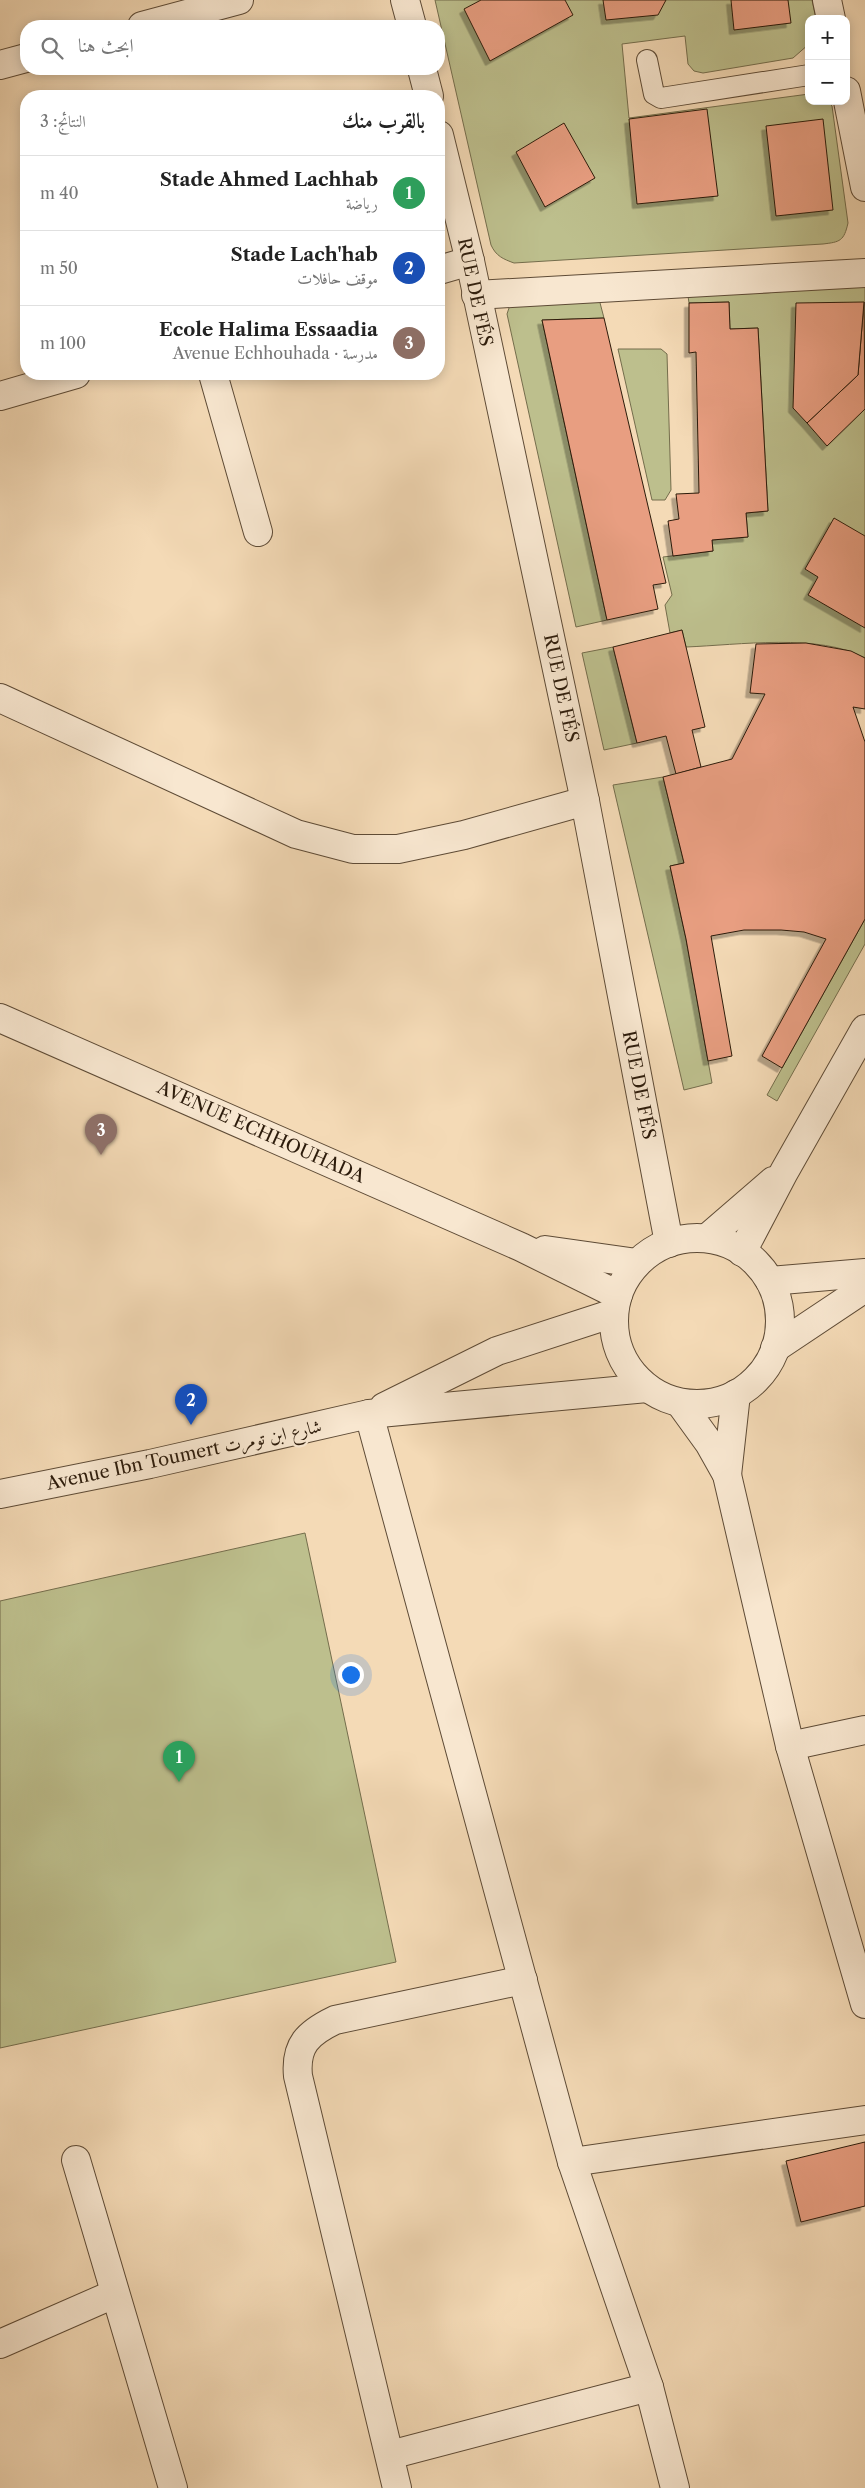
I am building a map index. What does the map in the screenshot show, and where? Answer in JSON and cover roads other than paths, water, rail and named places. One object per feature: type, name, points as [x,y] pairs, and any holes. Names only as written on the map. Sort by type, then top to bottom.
[{"type":"street","points":[[164,20],[239,0]]},
{"type":"street","points":[[405,0],[410,20]]},
{"type":"street","points":[[828,0],[830,15]]},
{"type":"street","points":[[0,65],[20,60]]},
{"type":"street","points":[[424,75],[427,90]]},
{"type":"street","points":[[849,105],[865,187]]},
{"type":"street","name":"RUE DE FÉS","points":[[445,160],[470,261],[585,801],[669,1243]]},
{"type":"street","points":[[445,268],[470,261]]},
{"type":"street","points":[[476,295],[865,274]]},
{"type":"street","points":[[0,396],[55,380]]},
{"type":"street","points":[[215,380],[258,532]]},
{"type":"street","points":[[0,698],[296,834],[353,848],[398,849],[464,835],[585,801]]},
{"type":"street","name":"AVENUE ECHHOUHADA","points":[[0,1018],[521,1246],[616,1304]]},
{"type":"street","points":[[742,1252],[784,1172],[865,1029]]},
{"type":"street","points":[[707,1238],[784,1172]]},
{"type":"street","points":[[707,1238],[719,1241],[742,1252],[758,1265],[770,1281],[780,1314],[775,1348],[758,1377],[736,1394],[708,1404],[680,1403],[663,1398],[647,1388],[627,1368],[619,1351],[614,1332],[616,1304],[626,1278],[637,1263],[652,1251],[681,1239],[707,1238]]},
{"type":"street","name":"AVENUE ECHHOUHADA","points":[[521,1246],[637,1263]]},
{"type":"street","points":[[770,1281],[865,1273]]},
{"type":"street","points":[[775,1348],[865,1288]]},
{"type":"street","name":"Avenue Ibn Toumert شارع ابن تومرت","points":[[369,1414],[497,1351],[616,1304]]},
{"type":"street","name":"Avenue Ibn Toumert شارع ابن تومرت","points":[[0,1494],[150,1464],[369,1414],[647,1388]]},
{"type":"street","points":[[727,1475],[736,1394]]},
{"type":"street","points":[[680,1403],[709,1444],[727,1475],[790,1746],[865,2004]]},
{"type":"street","points":[[369,1414],[572,2162],[649,2387],[675,2488]]},
{"type":"street","points":[[790,1746],[865,1730]]},
{"type":"street","points":[[398,2488],[301,2086],[297,2059],[302,2046],[314,2031],[335,2020],[523,1980]]},
{"type":"street","points":[[572,2162],[865,2120]]},
{"type":"street","points":[[76,2160],[114,2294],[173,2488]]},
{"type":"street","points":[[0,2344],[114,2294]]},
{"type":"street","points":[[390,2455],[649,2387]]},
{"type":"lane","points":[[647,60],[654,94],[661,98],[805,76]]},
{"type":"place","name":"Ecole Halima Essaadia","points":[[101,1155]]},
{"type":"place","name":"Stade Lach'hab","points":[[191,1425]]},
{"type":"place","name":"Stade Ahmed Lachhab","points":[[179,1782]]}]
